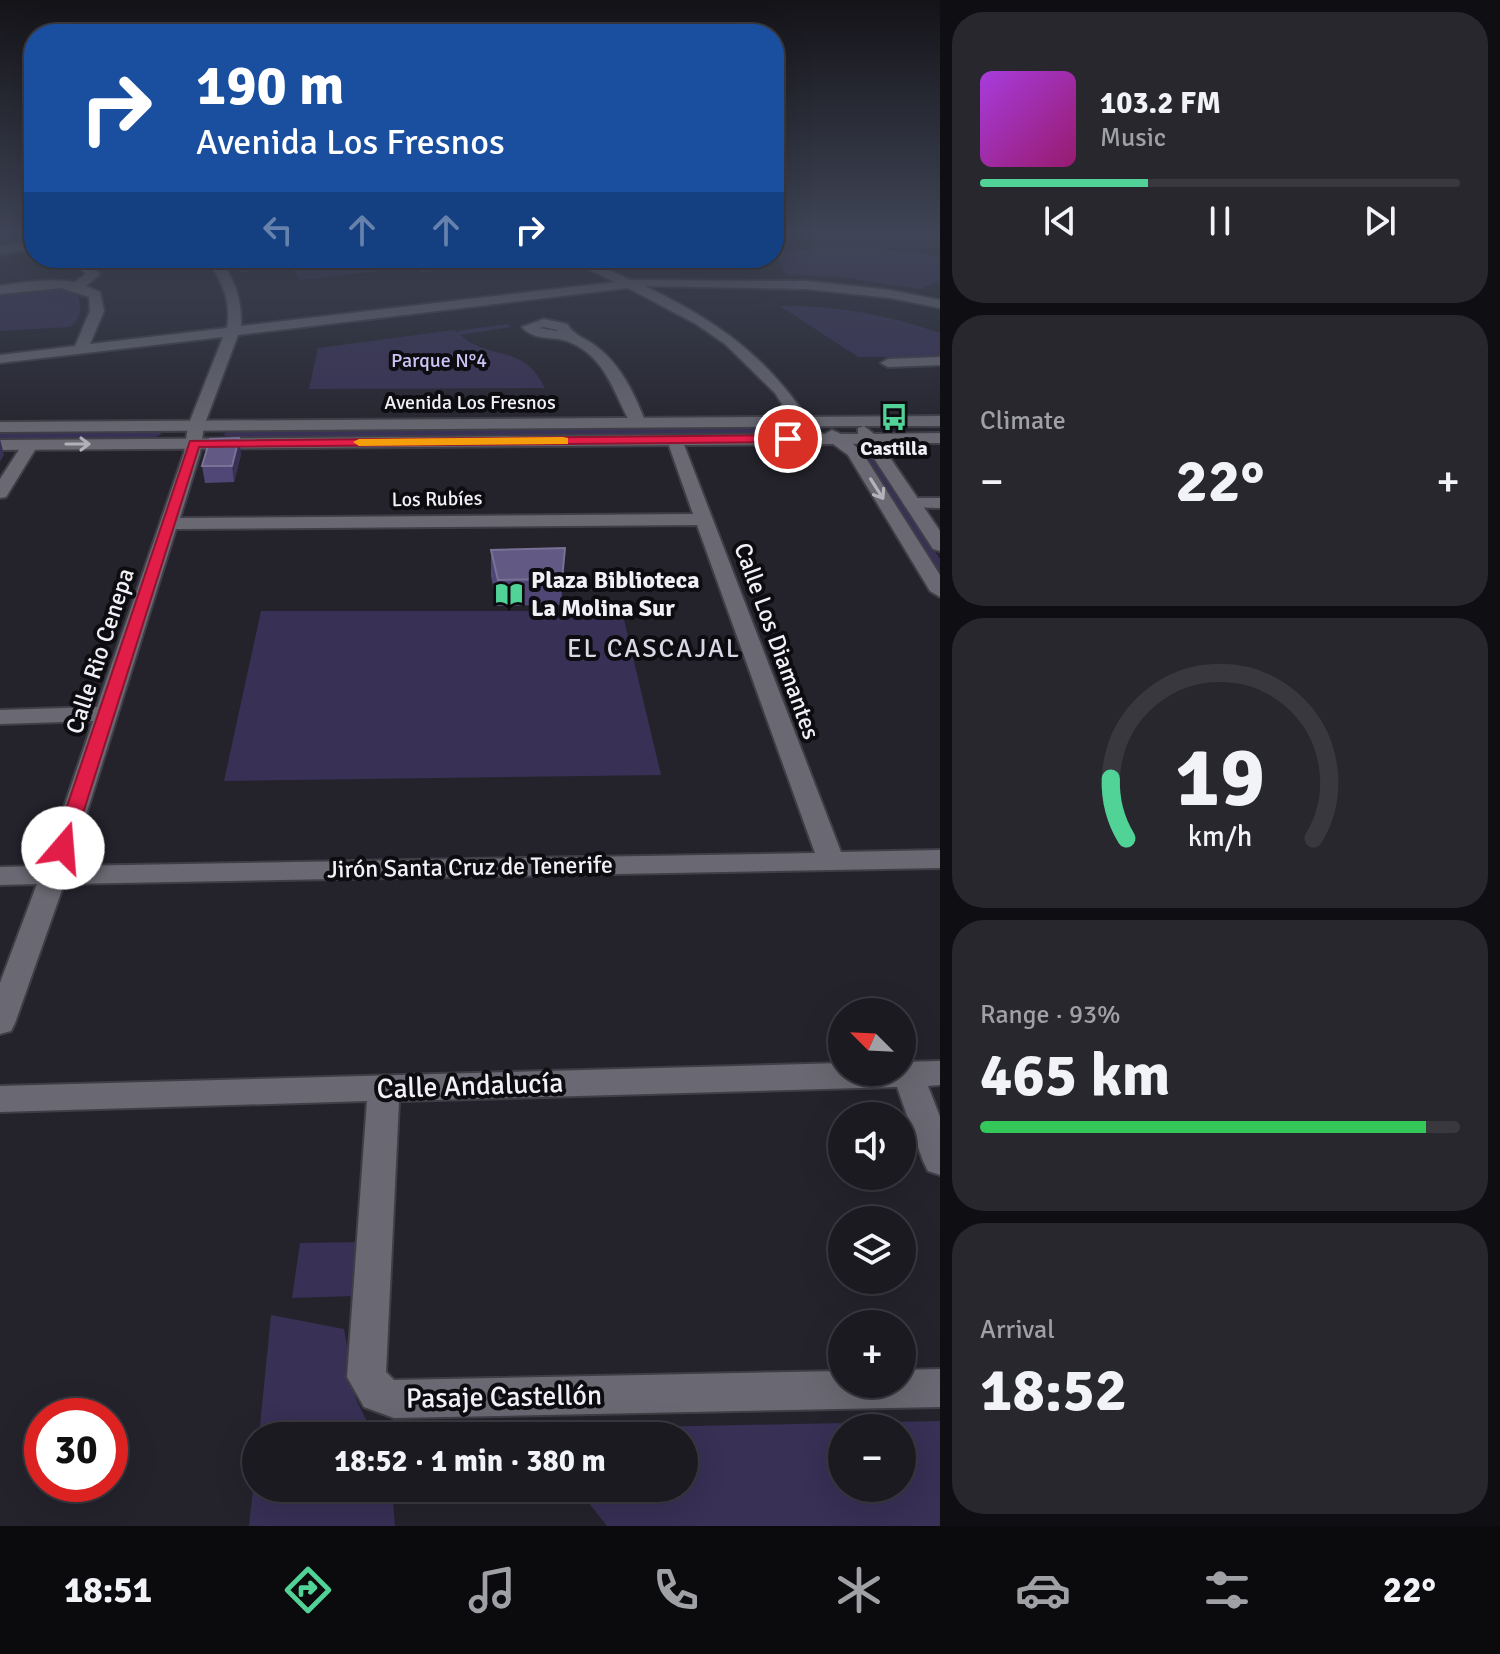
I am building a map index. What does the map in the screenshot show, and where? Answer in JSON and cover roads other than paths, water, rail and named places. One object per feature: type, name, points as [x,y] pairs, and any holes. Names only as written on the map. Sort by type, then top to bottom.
[{"type":"street","points":[[80,350],[96,306]]},
{"type":"street","name":"Calle Rio Cenepa","points":[[54,875],[169,524],[195,434],[235,324],[233,306]]},
{"type":"street","points":[[0,359],[435,306]]},
{"type":"street","points":[[675,306],[751,355],[780,387],[801,421],[810,428],[839,430],[858,427],[871,438],[940,545]]},
{"type":"street","points":[[566,335],[581,343],[611,369],[624,387],[638,423]]},
{"type":"street","points":[[888,363],[940,361]]},
{"type":"street","name":"Avenida Los Fresnos","points":[[0,445],[195,434],[801,421]]},
{"type":"street","name":"Avenida Los Fresnos","points":[[0,427],[195,434],[675,440],[940,421]]},
{"type":"street","points":[[839,430],[940,591]]},
{"type":"street","points":[[871,438],[940,438]]},
{"type":"street","name":"Calle Los Diamantes","points":[[675,440],[831,861]]},
{"type":"street","points":[[0,493],[30,445]]},
{"type":"street","points":[[912,503],[940,503]]},
{"type":"street","name":"Los Rubíes","points":[[169,524],[705,519]]},
{"type":"street","points":[[0,717],[107,714]]},
{"type":"street","name":"Jirón Santa Cruz de Tenerife","points":[[0,876],[940,859]]},
{"type":"street","points":[[0,1023],[54,875]]},
{"type":"street","points":[[924,1074],[940,1161]]},
{"type":"street","name":"Calle Andalucía","points":[[0,1099],[924,1074]]},
{"type":"street","name":"Pasaje Castellón","points":[[384,1089],[366,1364],[366,1377],[378,1394],[394,1399],[940,1388]]},
{"type":"place","name":"Castilla","points":[[894,417]]},
{"type":"place","name":"Plaza Biblioteca La Molina Sur","points":[[509,594]]},
{"type":"district","name":"EL CASCAJAL","points":[[654,649]]},
{"type":"park label","name":"Parque N°4","points":[[439,360]]}]
